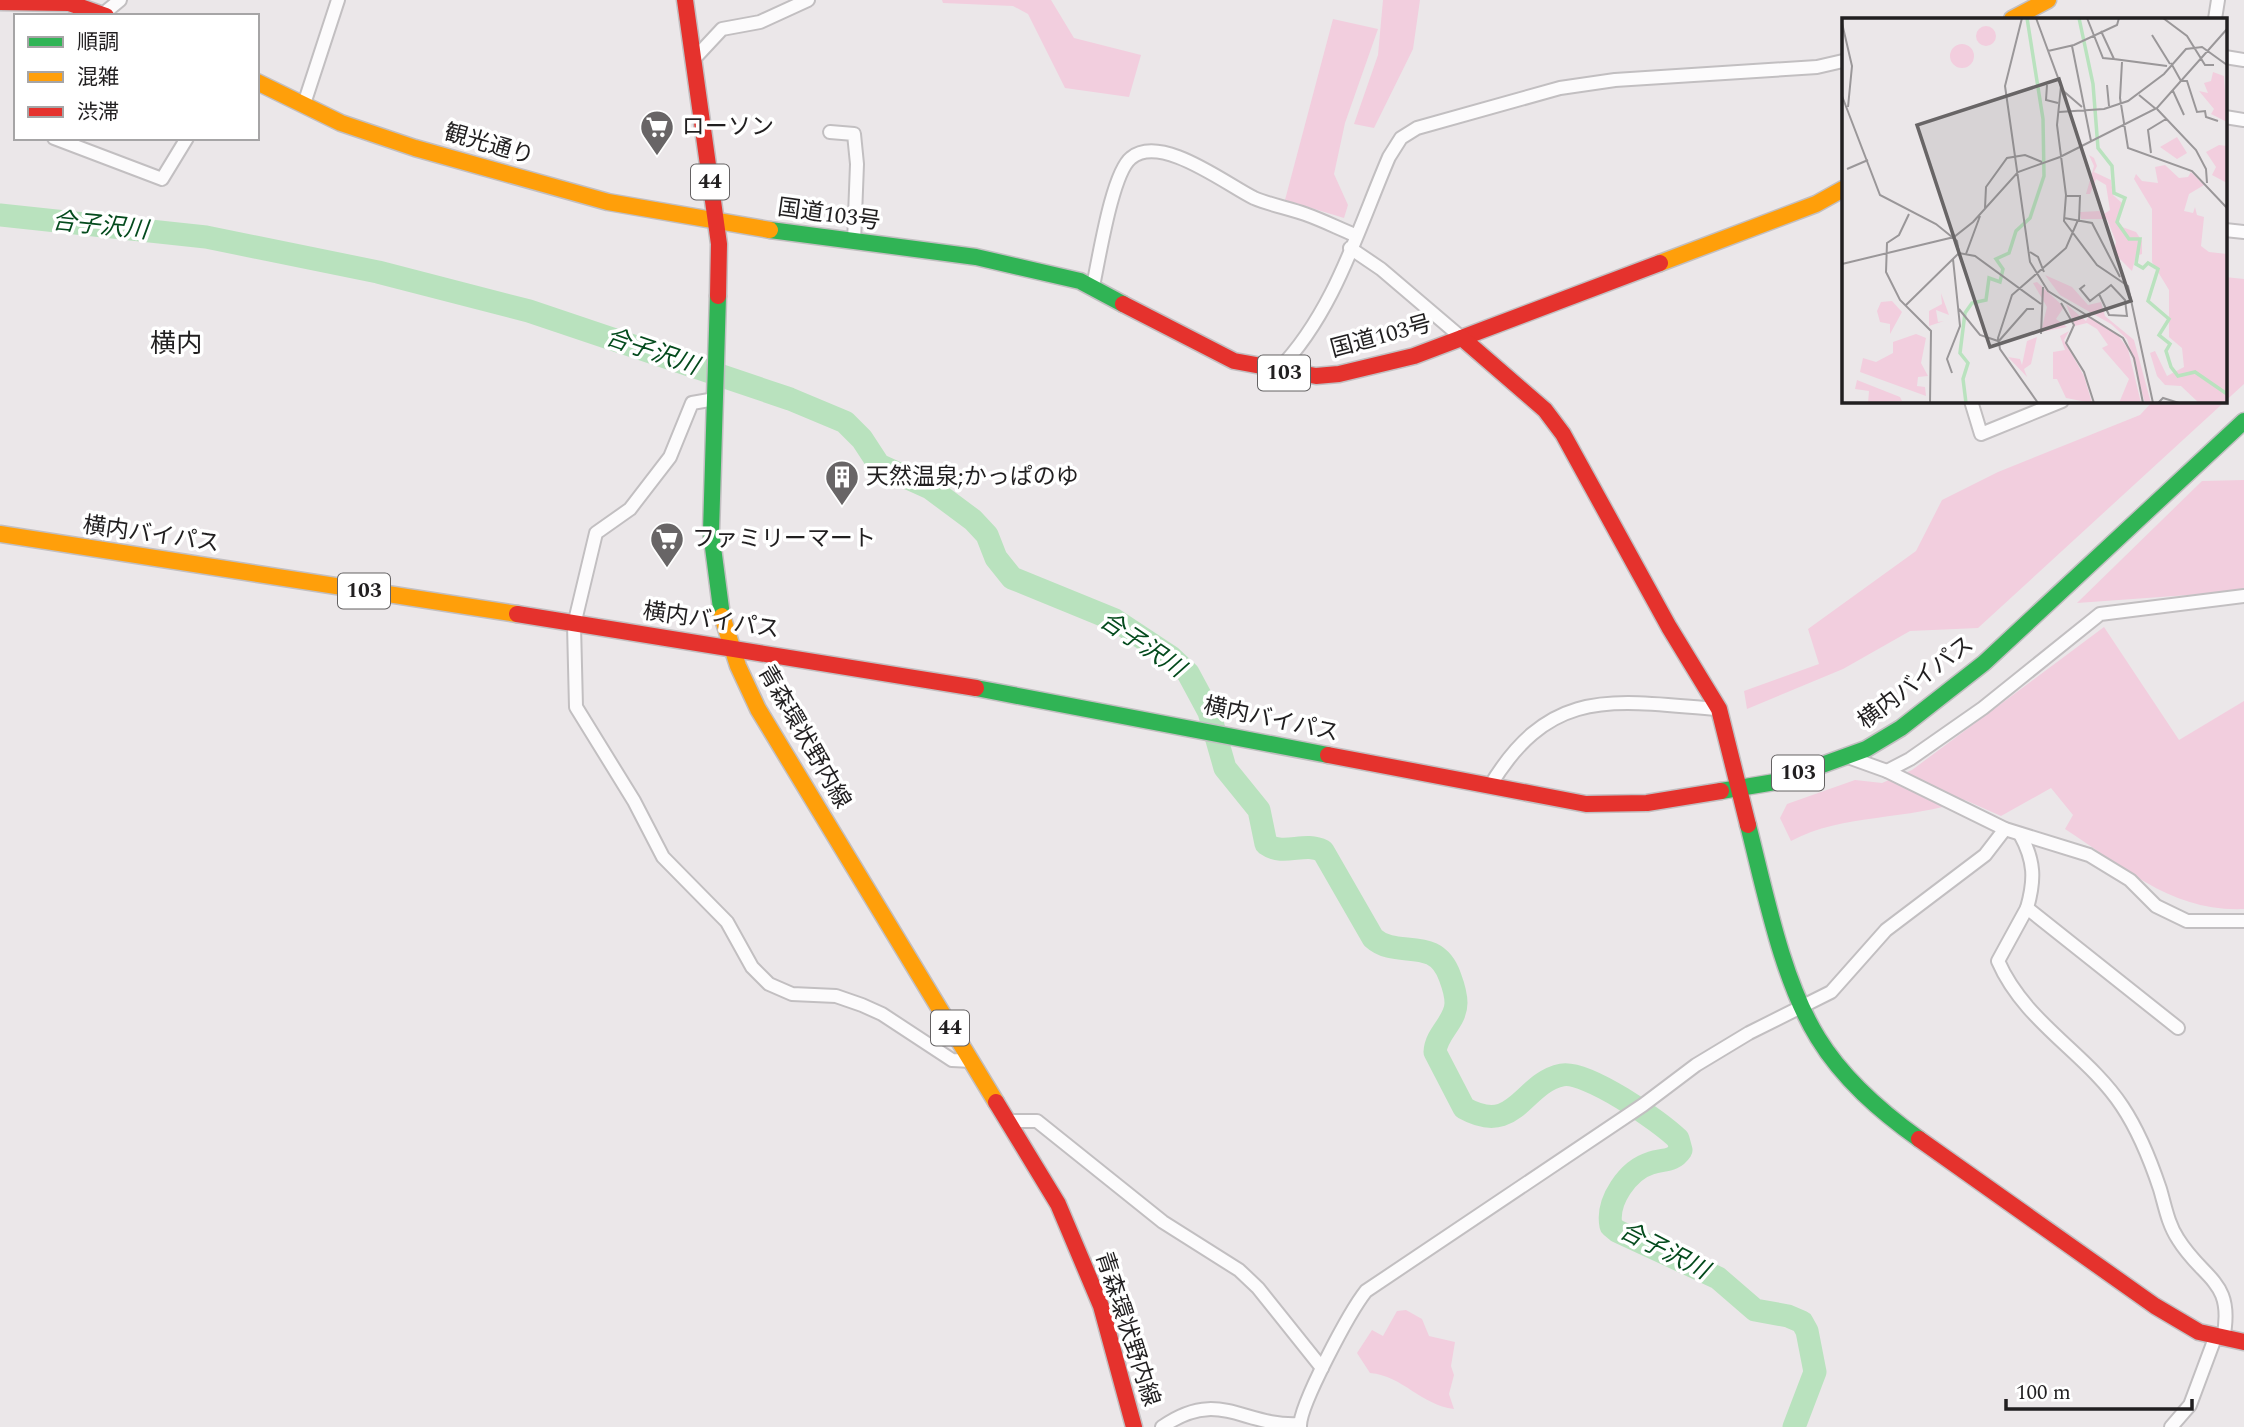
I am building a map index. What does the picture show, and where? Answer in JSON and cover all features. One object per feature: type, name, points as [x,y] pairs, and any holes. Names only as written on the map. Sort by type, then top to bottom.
[{"type":"main road","name":"青森環状野内線","points":[[685,0],[717,223],[713,574],[728,646],[758,709],[934,1004],[973,1060],[1058,1204],[1104,1317],[1134,1427]]},
{"type":"main road","points":[[2014,18],[2048,0]]},
{"type":"main road","points":[[0,2],[69,3],[101,14]]},
{"type":"main road","name":"観光通り","points":[[259,83],[341,123],[415,148],[608,202],[717,223]]},
{"type":"main road","name":"国道103号","points":[[717,223],[976,257],[1093,286],[1234,361],[1276,372],[1316,376],[1369,369],[1414,356],[1816,204],[1842,190]]},
{"type":"main road","points":[[1462,338],[1545,410],[1563,434],[1669,627],[1719,709],[1770,910],[1802,1008],[1840,1069],[1882,1113],[2155,1306],[2219,1339],[2244,1342]]},
{"type":"main road","name":"横内バイパス","points":[[0,534],[574,625],[728,646],[1182,724],[1586,804],[1647,803],[1737,786],[1775,782],[1866,749],[1901,728],[1984,663],[2244,421]]},
{"type":"street","points":[[105,14],[120,0]]},
{"type":"street","points":[[304,104],[338,0]]},
{"type":"street","points":[[694,59],[722,29],[760,22],[808,0]]},
{"type":"street","points":[[2215,18],[2218,0]]},
{"type":"street","points":[[2226,57],[2244,60]]},
{"type":"street","points":[[1276,372],[1295,352],[1320,315],[1389,157],[1401,138],[1417,128],[1560,88],[1615,80],[1817,67],[1842,61]]},
{"type":"street","points":[[2226,117],[2244,120]]},
{"type":"street","points":[[830,132],[854,134],[857,164],[854,242]]},
{"type":"street","points":[[59,140],[162,179],[186,140]]},
{"type":"street","points":[[1093,286],[1118,177],[1130,159],[1138,153],[1162,153],[1208,170],[1255,198],[1308,215],[1352,242],[1462,338]]},
{"type":"street","points":[[2226,230],[2244,232]]},
{"type":"street","points":[[715,396],[692,403],[670,457],[630,509],[596,533],[574,625],[576,707],[583,723],[634,801],[663,857],[727,922],[752,967],[769,984],[792,994],[836,996],[862,1005],[882,1014],[952,1060],[973,1060]]},
{"type":"street","points":[[1971,402],[1981,433],[2059,402]]},
{"type":"street","points":[[1887,771],[1910,760],[1983,708],[2100,614],[2244,596]]},
{"type":"street","points":[[1490,786],[1506,760],[1530,737],[1565,714],[1600,703],[1625,701],[1719,709]]},
{"type":"street","points":[[1845,756],[1859,764],[1887,771],[2006,829],[2088,855],[2130,880],[2156,906],[2186,921],[2244,922]]},
{"type":"street","points":[[1162,1427],[1183,1413],[1200,1409],[1220,1409],[1269,1424],[1300,1425],[1322,1368],[1355,1305],[1366,1291],[1643,1105],[1696,1065],[1749,1033],[1832,992],[1886,930],[1985,855],[2006,829]]},
{"type":"street","points":[[2020,834],[2029,851],[2034,882],[2027,908],[1998,961],[2005,976],[2048,1031],[2122,1106],[2158,1185],[2178,1240],[2210,1275],[2225,1300],[2228,1315],[2219,1339],[2190,1405],[2171,1427]]},
{"type":"street","points":[[2027,908],[2178,1028]]},
{"type":"street","points":[[1010,1121],[1037,1121],[1163,1222],[1239,1270],[1258,1288],[1322,1368]]},
{"type":"shaded area","points":[[942,0],[1051,0],[1074,38],[1141,55],[1129,97],[1065,88],[1028,14],[1013,6],[943,3]]},
{"type":"shaded area","points":[[1383,0],[1420,0],[1413,49],[1374,128],[1354,124],[1378,55]]},
{"type":"shaded area","points":[[1333,19],[1378,29],[1345,123],[1334,174],[1348,205],[1344,218],[1285,200]]},
{"type":"shaded area","points":[[2226,277],[2244,279],[2244,384],[2226,401]]},
{"type":"shaded area","points":[[2152,402],[2224,402],[1978,628],[1910,631],[1843,669],[1747,709],[1744,691],[1819,664],[1808,629],[1916,551],[1942,500],[1998,472],[2140,415]]},
{"type":"shaded area","points":[[2244,480],[2244,591],[2077,603],[2202,481]]},
{"type":"shaded area","points":[[2104,627],[2179,740],[2244,701],[2244,909],[2218,908],[2194,903],[2171,895],[2128,872],[2065,829],[2073,815],[2051,788],[2001,816],[1965,800],[1944,807],[1832,826],[1791,841],[1780,818],[1787,804],[1855,780],[1882,783],[1912,770]]},
{"type":"shaded area","points":[[1406,1310],[1422,1319],[1429,1336],[1455,1342],[1451,1366],[1454,1375],[1449,1394],[1454,1409],[1432,1402],[1392,1379],[1370,1373],[1357,1353],[1372,1330],[1383,1336],[1397,1311]]},
{"type":"waterway","name":"合子沢川","points":[[0,215],[206,237],[378,272],[529,311],[790,399],[845,422],[862,439],[879,465],[930,488],[973,520],[987,535],[996,558],[1012,578],[1115,620],[1171,657],[1188,673],[1209,712],[1225,768],[1259,810],[1266,844],[1280,849],[1316,848],[1323,851],[1373,938],[1393,947],[1425,952],[1435,956],[1443,964],[1450,977],[1456,1003],[1453,1016],[1439,1039],[1435,1052],[1464,1108],[1482,1115],[1496,1116],[1518,1105],[1548,1080],[1562,1075],[1573,1076],[1588,1080],[1622,1098],[1678,1139],[1681,1150],[1678,1154],[1642,1167],[1620,1188],[1612,1207],[1611,1226],[1718,1278],[1755,1310],[1788,1316],[1802,1322],[1807,1331],[1815,1372],[1794,1427]]},
{"type":"traffic: fast","points":[[770,230],[976,257],[1080,281],[1123,304]]},
{"type":"traffic: fast","points":[[718,296],[711,532],[722,616]]},
{"type":"traffic: fast","points":[[1721,791],[1775,782],[1866,749],[1901,728],[1984,663],[2244,421]]},
{"type":"traffic: fast","points":[[976,688],[1328,755]]},
{"type":"traffic: fast","points":[[1748,825],[1776,934],[1805,1015],[1828,1053],[1851,1081],[1876,1106],[1919,1139]]},
{"type":"traffic: slow","points":[[2014,18],[2048,0]]},
{"type":"traffic: slow","points":[[259,83],[341,123],[415,148],[608,202],[770,230]]},
{"type":"traffic: slow","points":[[1660,263],[1816,204],[1842,190]]},
{"type":"traffic: slow","points":[[0,534],[517,614]]},
{"type":"traffic: slow","points":[[722,616],[738,666],[758,709],[996,1102]]},
{"type":"traffic: jam","points":[[685,0],[719,244],[718,296]]},
{"type":"traffic: jam","points":[[0,2],[69,3],[100,14]]},
{"type":"traffic: jam","points":[[1123,304],[1234,361],[1316,376],[1339,374],[1414,356],[1660,263]]},
{"type":"traffic: jam","points":[[1462,338],[1545,410],[1563,434],[1669,627],[1719,709],[1748,825]]},
{"type":"traffic: jam","points":[[517,614],[976,688]]},
{"type":"traffic: jam","points":[[1328,755],[1586,804],[1647,803],[1721,791]]},
{"type":"traffic: jam","points":[[996,1102],[1058,1204],[1101,1306],[1134,1427]]},
{"type":"traffic: jam","points":[[1919,1139],[2155,1306],[2199,1332],[2244,1342]]},
{"type":"place","name":"ローソン","points":[[657,157]]},
{"type":"place","name":"天然温泉;かっぱのゆ","points":[[842,507]]},
{"type":"place","name":"ファミリーマート","points":[[667,569]]},
{"type":"district","name":"横内","points":[[176,344]]}]
